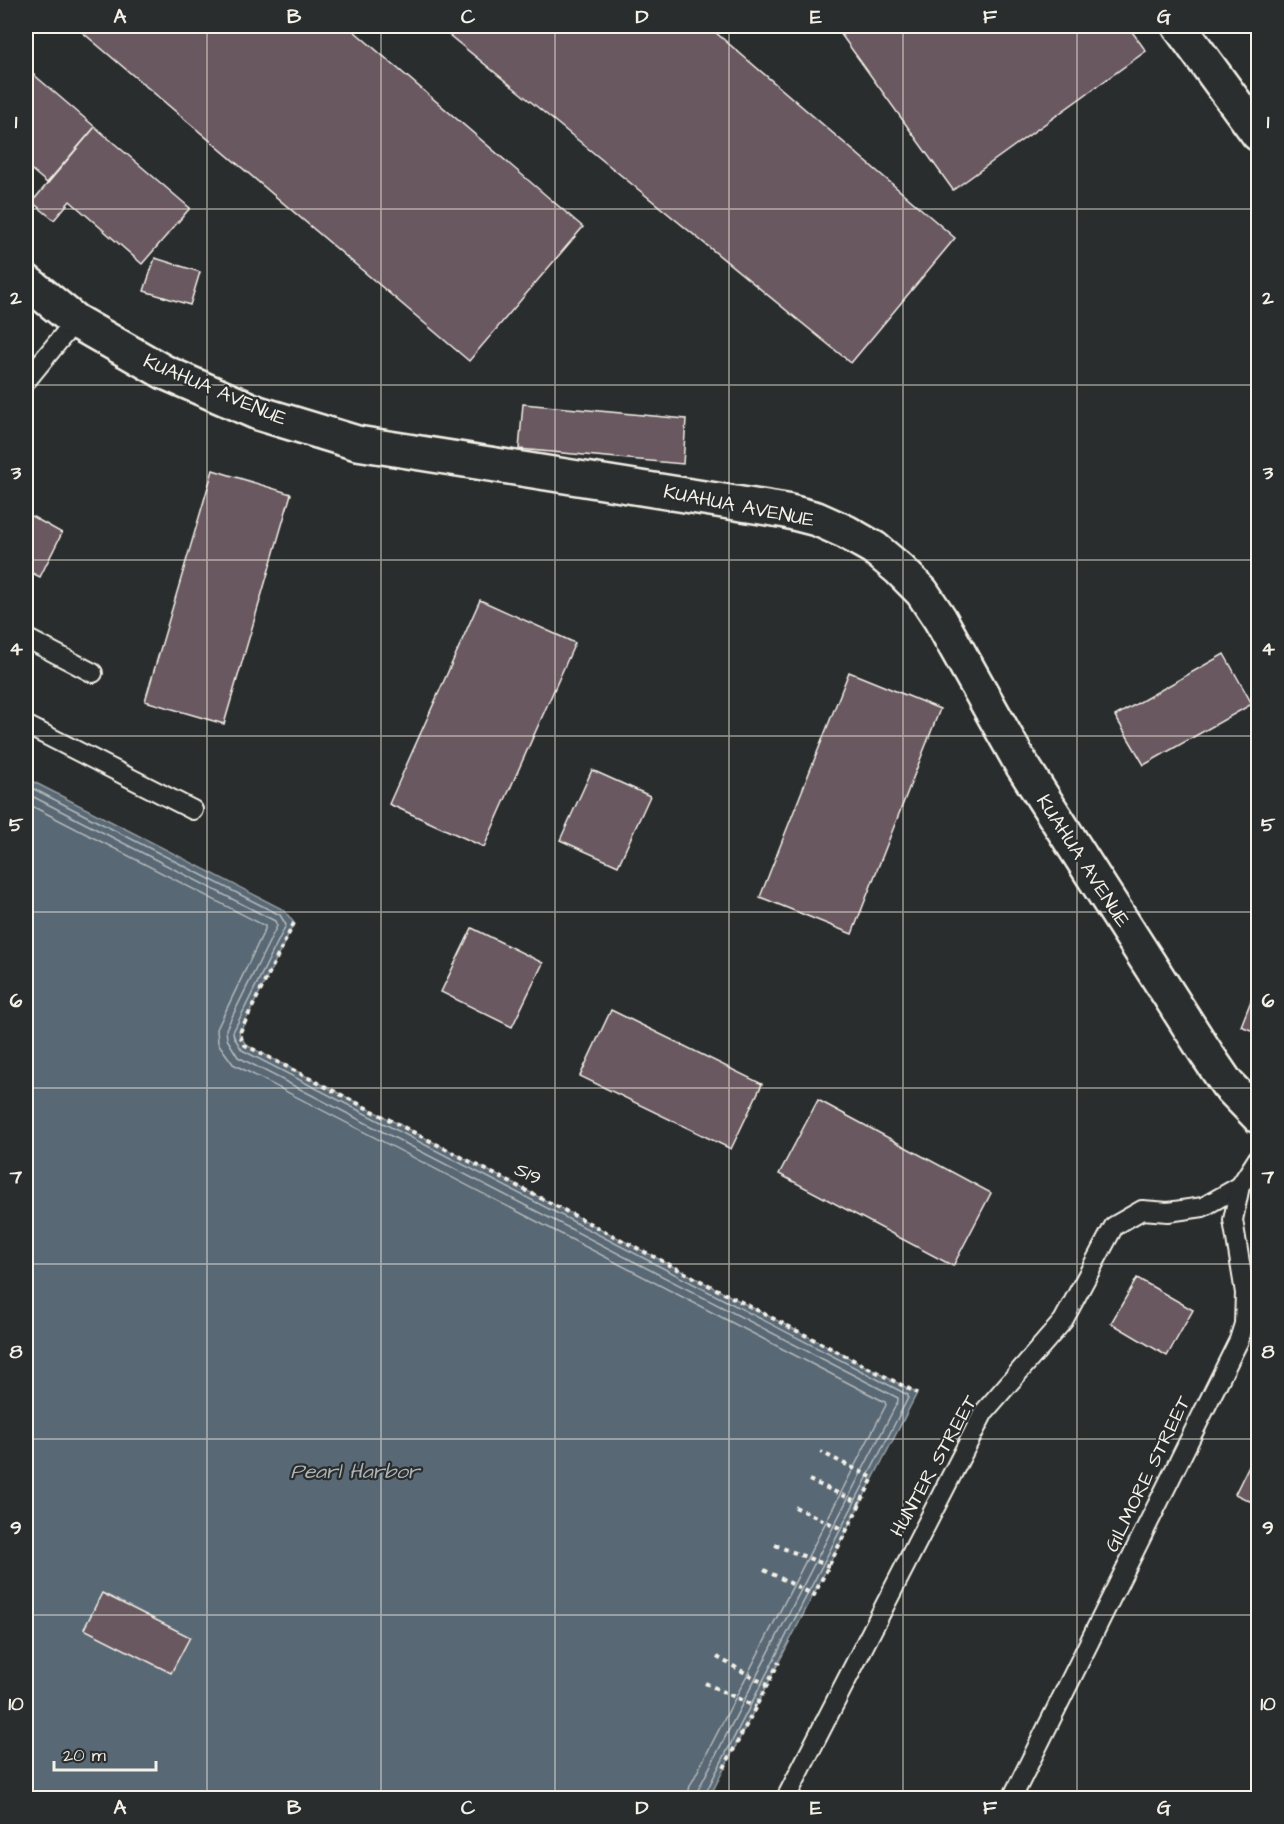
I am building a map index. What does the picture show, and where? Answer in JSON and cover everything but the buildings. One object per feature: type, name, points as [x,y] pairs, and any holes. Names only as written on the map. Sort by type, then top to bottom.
[{"type":"street","points":[[1179,26],[1258,134]]},
{"type":"street","name":"KUAHUA AVENUE","points":[[26,280],[75,321],[164,372],[248,408],[357,443],[786,512],[827,523],[846,531],[874,548],[899,568],[922,592],[940,619],[1019,760],[1195,1036],[1227,1084],[1258,1116]]},
{"type":"lane","points":[[26,381],[75,321]]},
{"type":"lane","points":[[26,638],[93,674]]},
{"type":"lane","points":[[26,725],[193,810]]},
{"type":"lane","name":"GILMORE STREET","points":[[1012,1798],[1239,1340],[1244,1324],[1245,1293],[1233,1220],[1240,1186],[1258,1158]]},
{"type":"lane","name":"HUNTER STREET","points":[[786,1798],[984,1412],[1063,1321],[1114,1226],[1142,1210],[1168,1212],[1203,1207],[1240,1186]]},
{"type":"path","name":"S19","points":[[294,923],[239,1034],[245,1046],[917,1393]]},
{"type":"path","points":[[764,1570],[814,1595],[873,1478],[821,1452]]},
{"type":"path","points":[[809,1480],[860,1503]]},
{"type":"path","points":[[795,1507],[846,1531]]},
{"type":"path","points":[[775,1545],[829,1566]]},
{"type":"path","points":[[717,1657],[767,1685]]},
{"type":"path","points":[[724,1768],[779,1662]]},
{"type":"path","points":[[705,1683],[756,1707]]},
{"type":"water","name":"Pearl Harbor","points":[[26,778],[284,910],[294,923],[239,1034],[246,1045],[917,1393],[709,1798],[26,1798]]}]
